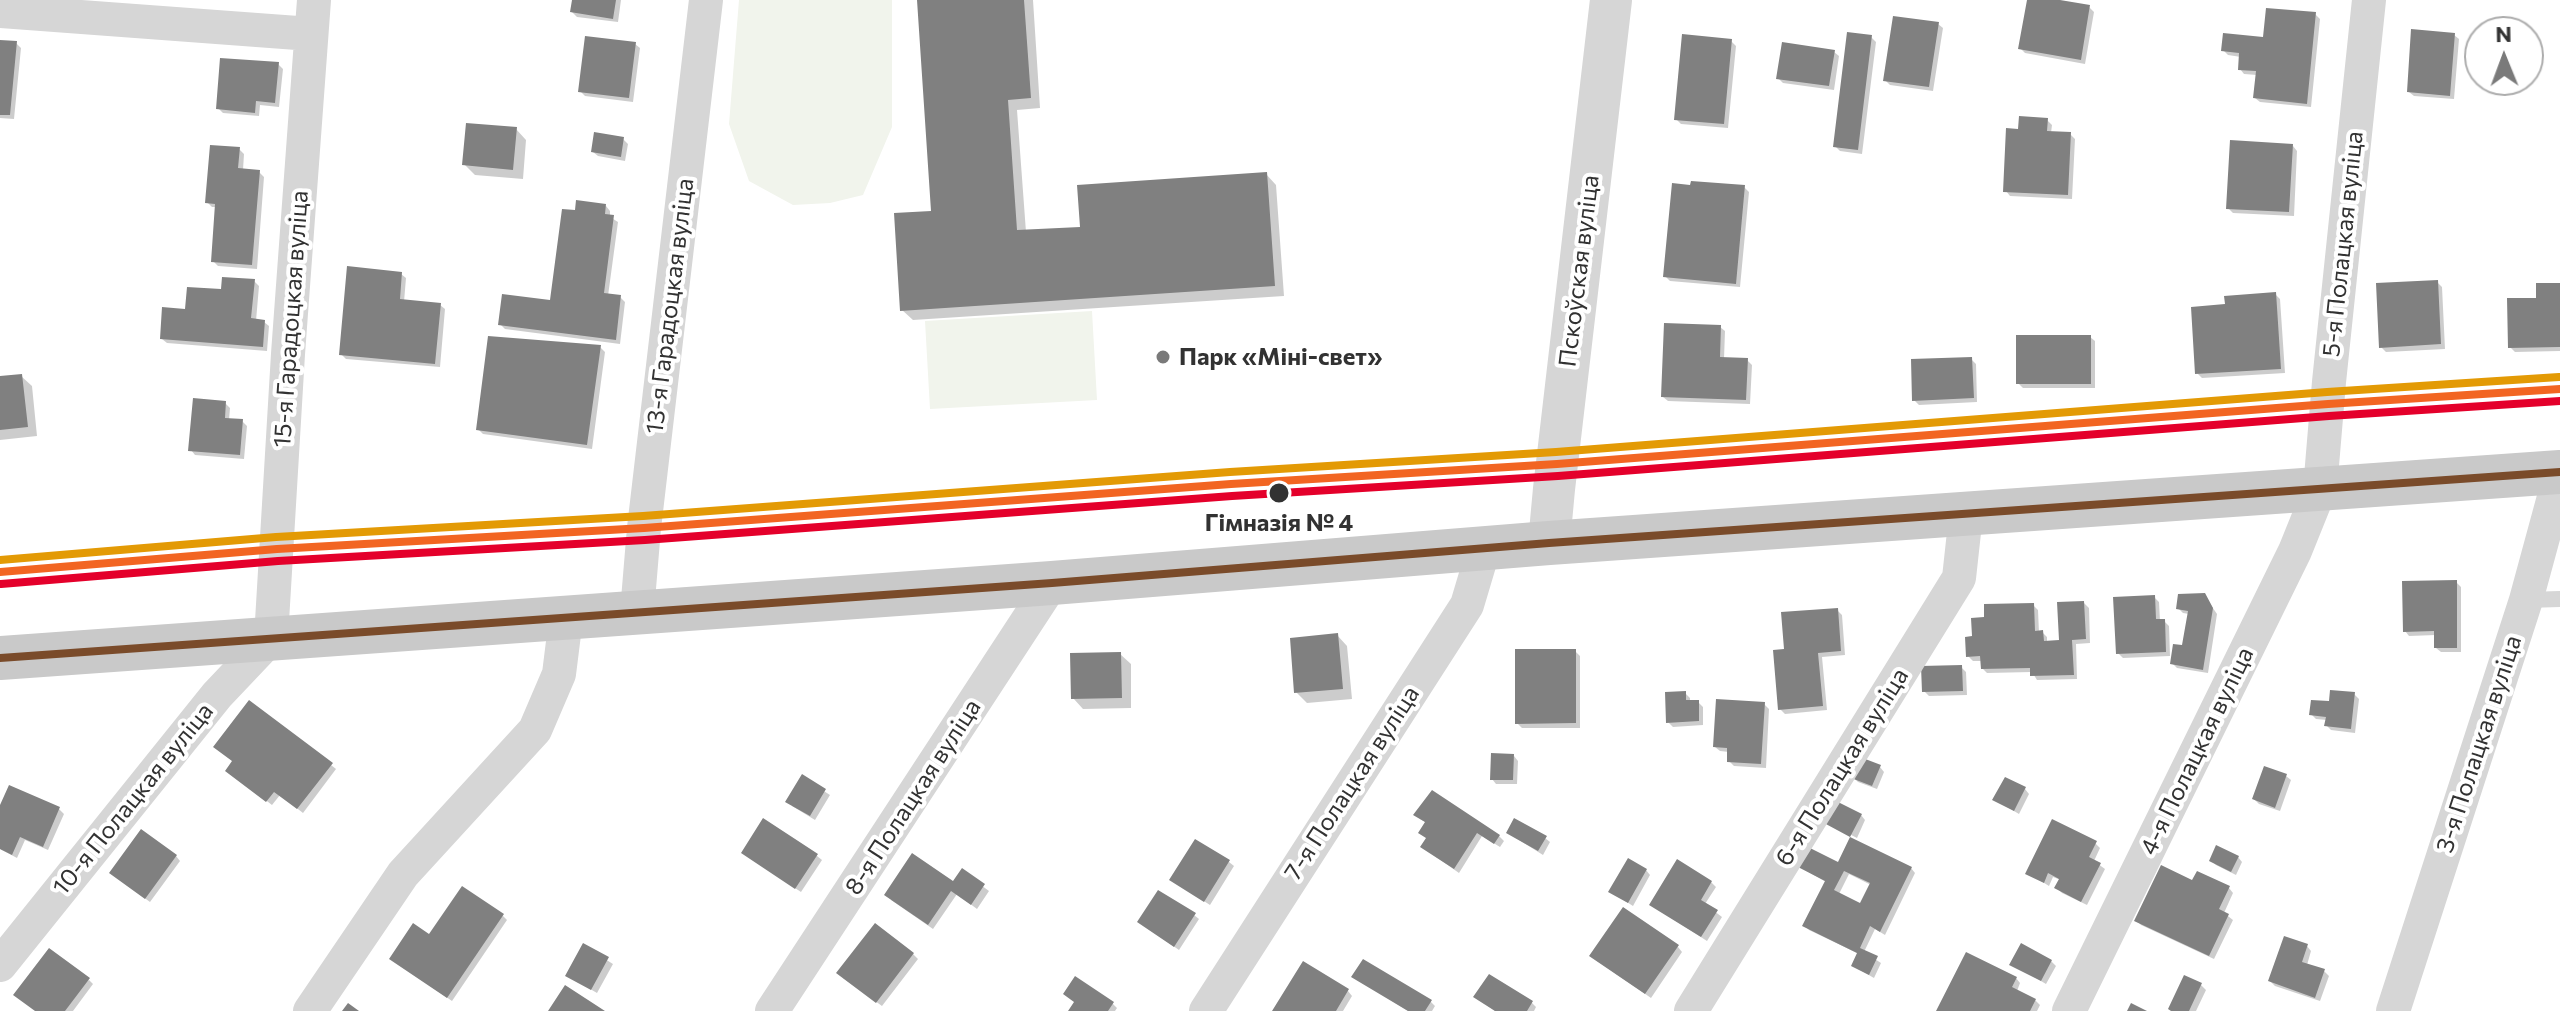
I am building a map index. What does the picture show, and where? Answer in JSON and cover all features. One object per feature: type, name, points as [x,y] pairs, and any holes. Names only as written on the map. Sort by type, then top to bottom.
[{"type":"main road","points":[[0,658],[1052,583],[1549,543],[2560,473]]},
{"type":"street","name":"15-я Гарадоцкая вуліца","points":[[271,638],[314,0]]},
{"type":"street","name":"13-я Гарадоцкая вуліца","points":[[637,612],[641,555],[706,0]]},
{"type":"street","name":"Пскоўская вуліца","points":[[1549,543],[1611,0]]},
{"type":"street","name":"5-я Полацкая вуліца","points":[[2320,489],[2369,0]]},
{"type":"street","points":[[0,11],[311,34]]},
{"type":"street","name":"3-я Полацкая вуліца","points":[[2393,1011],[2526,600],[2560,473]]},
{"type":"street","name":"4-я Полацкая вуліца","points":[[2069,1011],[2295,551],[2320,489]]},
{"type":"street","name":"6-я Полацкая вуліца","points":[[1691,1011],[1959,578],[1966,514]]},
{"type":"street","name":"7-я Полацкая вуліца","points":[[1206,1011],[1467,605],[1484,548]]},
{"type":"street","name":"8-я Полацкая вуліца","points":[[772,1011],[1052,583]]},
{"type":"street","points":[[310,1011],[403,874],[535,730],[559,674],[566,618]]},
{"type":"street","name":"10-я Полацкая вуліца","points":[[0,965],[217,695],[271,638]]},
{"type":"lane","points":[[2526,600],[2560,599]]},
{"type":"shaded area","points":[[739,0],[892,0],[892,127],[863,195],[830,203],[793,205],[749,181],[729,124]]},
{"type":"shaded area","points":[[1092,311],[1097,400],[930,409],[925,321]]},
{"type":"building","points":[[572,0],[616,0],[613,19],[570,12]]},
{"type":"building","points":[[917,0],[1024,0],[1031,98],[1008,100],[1017,230],[1080,227],[1077,185],[1267,172],[1275,286],[900,311],[894,213],[931,211]]},
{"type":"building","points":[[2027,0],[2060,0],[2090,5],[2081,60],[2018,49]]},
{"type":"building","points":[[2266,8],[2316,12],[2307,104],[2253,98],[2256,71],[2238,70],[2239,53],[2221,51],[2223,33],[2263,37]]},
{"type":"building","points":[[1893,16],[1939,22],[1929,87],[1883,81]]},
{"type":"building","points":[[2411,29],[2455,33],[2450,96],[2407,92]]},
{"type":"building","points":[[1847,32],[1872,35],[1858,150],[1833,147]]},
{"type":"building","points":[[1682,34],[1732,39],[1724,124],[1674,120]]},
{"type":"building","points":[[585,36],[636,42],[629,98],[578,92]]},
{"type":"building","points":[[0,40],[17,41],[10,115],[0,115]]},
{"type":"building","points":[[1782,42],[1835,50],[1829,86],[1776,79]]},
{"type":"building","points":[[220,58],[279,62],[275,103],[256,101],[255,113],[216,109]]},
{"type":"building","points":[[2019,116],[2048,118],[2047,131],[2071,132],[2068,195],[2003,192],[2006,128],[2018,129]]},
{"type":"building","points":[[466,123],[517,127],[513,170],[462,165]]},
{"type":"building","points":[[594,132],[624,137],[621,157],[591,152]]},
{"type":"building","points":[[2230,140],[2293,144],[2289,212],[2226,209]]},
{"type":"building","points":[[210,145],[240,147],[238,168],[260,170],[252,265],[211,262],[215,204],[205,203]]},
{"type":"building","points":[[1691,181],[1745,185],[1736,284],[1663,277],[1672,183],[1690,185]]},
{"type":"building","points":[[576,200],[606,204],[605,214],[614,215],[604,293],[621,295],[616,340],[498,325],[502,294],[550,300],[562,209],[575,210]]},
{"type":"building","points":[[347,266],[402,272],[400,299],[441,303],[435,364],[339,355]]},
{"type":"building","points":[[222,277],[255,279],[251,318],[265,320],[263,347],[160,339],[162,307],[185,309],[187,287],[221,289]]},
{"type":"building","points":[[2438,280],[2441,344],[2379,348],[2376,283]]},
{"type":"building","points":[[2536,283],[2560,283],[2560,347],[2508,348],[2507,298],[2536,298]]},
{"type":"building","points":[[2276,292],[2281,369],[2195,374],[2191,307],[2225,304],[2224,296]]},
{"type":"building","points":[[1664,323],[1721,325],[1720,357],[1748,358],[1746,400],[1661,397]]},
{"type":"building","points":[[2016,335],[2091,335],[2091,384],[2016,384]]},
{"type":"building","points":[[488,336],[601,345],[587,445],[476,430]]},
{"type":"building","points":[[1972,357],[1974,398],[1912,401],[1911,359]]},
{"type":"building","points":[[22,374],[28,427],[0,430],[0,376]]},
{"type":"building","points":[[193,398],[226,401],[225,418],[243,419],[240,455],[188,451]]},
{"type":"building","points":[[2457,580],[2457,648],[2434,648],[2434,631],[2403,632],[2402,581]]},
{"type":"building","points":[[2205,593],[2213,608],[2203,670],[2170,664],[2173,644],[2182,645],[2188,611],[2176,609],[2178,594]]},
{"type":"building","points":[[2155,595],[2156,619],[2165,619],[2166,652],[2116,654],[2113,597]]},
{"type":"building","points":[[2084,601],[2086,639],[2072,640],[2074,675],[2030,676],[2030,668],[1981,669],[1980,656],[1966,657],[1965,637],[1972,636],[1971,618],[1984,617],[1984,604],[2034,603],[2035,631],[2043,630],[2044,641],[2059,640],[2057,602]]},
{"type":"building","points":[[1838,608],[1841,651],[1818,653],[1823,706],[1778,710],[1773,650],[1784,649],[1781,612]]},
{"type":"building","points":[[1338,633],[1343,689],[1294,693],[1290,638]]},
{"type":"building","points":[[1515,649],[1576,649],[1576,723],[1515,724]]},
{"type":"building","points":[[1121,652],[1122,698],[1071,699],[1070,653]]},
{"type":"building","points":[[1962,665],[1963,691],[1922,692],[1921,666]]},
{"type":"building","points":[[2330,690],[2355,692],[2351,729],[2324,726],[2326,717],[2309,715],[2311,700],[2329,701]]},
{"type":"building","points":[[1686,691],[1686,700],[1699,700],[1699,721],[1666,723],[1665,692]]},
{"type":"building","points":[[1716,699],[1765,702],[1761,764],[1727,762],[1727,748],[1713,747]]},
{"type":"building","points":[[249,700],[333,763],[297,809],[274,792],[266,802],[225,771],[232,761],[213,747]]},
{"type":"building","points":[[1491,753],[1514,754],[1513,780],[1490,780]]},
{"type":"building","points":[[1860,757],[1881,765],[1872,786],[1851,778]]},
{"type":"building","points":[[2264,766],[2287,774],[2275,808],[2252,799]]},
{"type":"building","points":[[802,774],[826,789],[810,816],[785,802]]},
{"type":"building","points":[[2005,777],[2026,787],[2014,811],[1992,800]]},
{"type":"building","points":[[9,785],[60,807],[43,847],[20,837],[12,855],[0,849],[0,805]]},
{"type":"building","points":[[1432,790],[1500,835],[1494,844],[1477,833],[1454,869],[1420,847],[1426,838],[1418,833],[1425,822],[1413,815]]},
{"type":"building","points":[[1836,801],[1862,814],[1850,837],[1824,823]]},
{"type":"building","points":[[763,818],[818,854],[795,889],[741,853]]},
{"type":"building","points":[[1514,818],[1547,836],[1538,851],[1506,833]]},
{"type":"building","points":[[2052,819],[2097,841],[2089,857],[2101,863],[2081,902],[2054,888],[2059,879],[2048,873],[2044,883],[2025,874]]},
{"type":"building","points":[[141,829],[177,855],[145,899],[109,873]]},
{"type":"building","points":[[1850,837],[1912,867],[1880,932],[1870,926],[1860,948],[1878,956],[1869,975],[1851,966],[1857,953],[1802,926],[1825,881],[1798,867],[1808,847],[1838,862]],"holes":[[[1844,871],[1870,883],[1860,903],[1834,890]]]},
{"type":"building","points":[[1195,839],[1230,860],[1204,902],[1169,880]]},
{"type":"building","points":[[2216,845],[2239,856],[2231,872],[2209,861]]},
{"type":"building","points":[[912,853],[953,881],[962,868],[985,884],[971,905],[951,891],[928,925],[884,895]]},
{"type":"building","points":[[1628,858],[1647,869],[1628,903],[1608,892]]},
{"type":"building","points":[[1677,859],[1712,881],[1701,900],[1718,910],[1701,937],[1649,905]]},
{"type":"building","points":[[2161,865],[2192,880],[2197,871],[2230,886],[2219,909],[2229,914],[2209,956],[2134,921]]},
{"type":"building","points":[[462,886],[504,914],[447,998],[389,959],[413,923],[429,934]]},
{"type":"building","points":[[1158,890],[1196,913],[1174,947],[1137,922]]},
{"type":"building","points":[[1623,907],[1679,945],[1645,994],[1589,956]]},
{"type":"building","points":[[875,923],[914,953],[876,1003],[836,973]]},
{"type":"building","points":[[2284,936],[2308,944],[2302,962],[2325,969],[2315,998],[2268,981]]},
{"type":"building","points":[[583,943],[609,957],[591,990],[565,976]]},
{"type":"building","points":[[2021,943],[2052,960],[2041,981],[2009,965]]},
{"type":"building","points":[[49,948],[90,978],[65,1011],[35,1011],[13,995]]},
{"type":"building","points":[[1966,952],[2017,977],[2012,987],[2036,999],[2030,1011],[1936,1011]]},
{"type":"building","points":[[1363,959],[1432,1000],[1425,1011],[1408,1011],[1351,977]]},
{"type":"building","points":[[1303,961],[1349,989],[1336,1011],[1272,1011]]},
{"type":"building","points":[[1489,974],[1533,1001],[1527,1011],[1495,1011],[1473,997]]},
{"type":"building","points":[[2184,975],[2202,983],[2189,1011],[2171,1011],[2168,1009]]},
{"type":"building","points":[[1075,976],[1114,1002],[1108,1011],[1068,1011],[1074,1002],[1063,994]]},
{"type":"building","points":[[565,985],[605,1011],[548,1011]]},
{"type":"building","points":[[348,1003],[359,1011],[342,1011]]},
{"type":"building","points":[[2131,1003],[2147,1011],[2127,1011]]},
{"type":"transit line","points":[[0,560],[276,537],[643,516],[1230,472],[1556,452],[2559,377]]},
{"type":"transit line","points":[[0,572],[277,549],[644,528],[1231,484],[1557,464],[2560,389]]},
{"type":"transit line","points":[[1,584],[278,561],[645,540],[1232,496],[1558,476],[2560,401]]},
{"type":"transit line","points":[[0,658],[1052,583],[1549,543],[2560,472]]},
{"type":"place","name":"Парк «Міні-свет»","points":[[1163,357]]},
{"type":"place","name":"Гімназія № 4","points":[[1279,493]]}]
